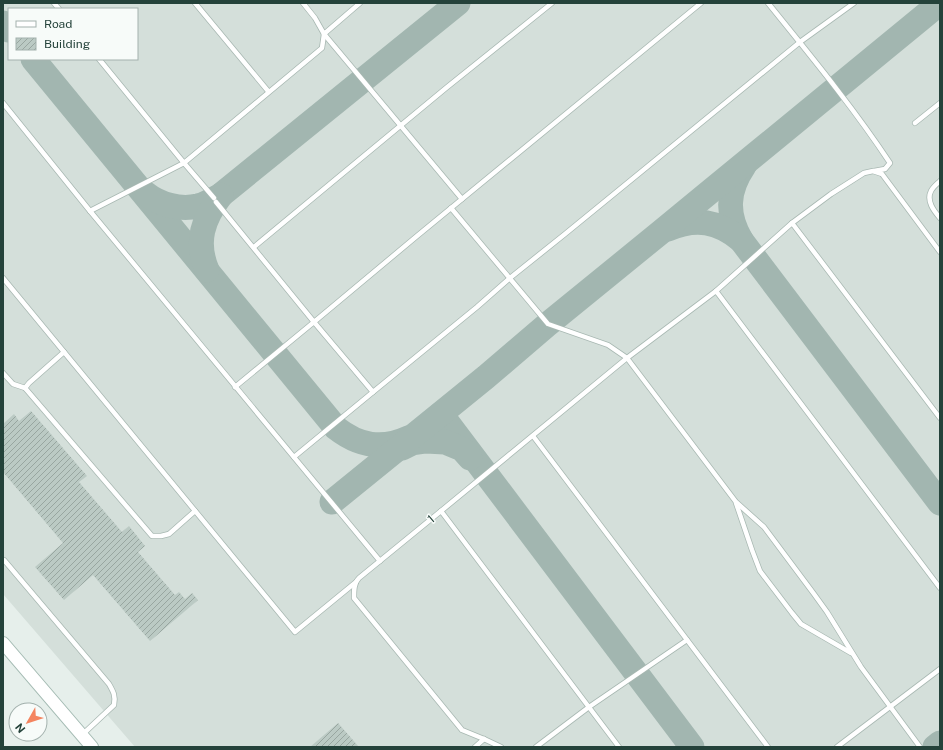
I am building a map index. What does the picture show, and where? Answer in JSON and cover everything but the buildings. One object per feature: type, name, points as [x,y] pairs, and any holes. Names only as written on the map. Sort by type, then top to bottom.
[{"type":"main road","points":[[3,643],[92,747]]},
{"type":"lane","points":[[196,3],[268,92]]},
{"type":"lane","points":[[303,3],[315,18],[324,34],[462,199]]},
{"type":"lane","points":[[90,211],[184,163],[322,48],[324,34],[360,3]]},
{"type":"lane","points":[[254,247],[446,88],[552,3]]},
{"type":"lane","points":[[235,386],[701,3]]},
{"type":"lane","points":[[441,511],[627,358],[716,291],[792,223],[831,194],[864,173],[885,169],[890,163],[837,88],[768,3]]},
{"type":"lane","points":[[294,457],[477,307],[510,278],[566,234],[800,42],[854,3]]},
{"type":"lane","points":[[100,60],[372,392]]},
{"type":"lane","points":[[3,103],[90,211],[380,561]]},
{"type":"lane","points":[[915,123],[940,103]]},
{"type":"lane","points":[[873,171],[882,174],[940,252]]},
{"type":"lane","points":[[940,181],[931,191],[930,203],[940,218]]},
{"type":"lane","points":[[451,208],[548,324],[608,345],[627,358],[736,502],[764,528],[827,612],[852,654],[920,747]]},
{"type":"lane","points":[[792,223],[940,418]]},
{"type":"lane","points":[[3,278],[195,511],[169,534],[152,536],[25,388],[13,384],[3,373]]},
{"type":"lane","points":[[716,291],[940,588]]},
{"type":"lane","points":[[25,388],[64,352]]},
{"type":"lane","points":[[532,436],[768,747]]},
{"type":"lane","points":[[736,502],[760,571],[792,613],[801,624],[852,654]]},
{"type":"lane","name":"1","points":[[195,511],[295,632],[441,511],[619,747]]},
{"type":"lane","points":[[3,560],[109,684],[114,692],[114,705],[82,735]]},
{"type":"lane","points":[[356,582],[354,598],[462,730],[501,747]]},
{"type":"lane","points":[[536,747],[589,707],[687,640]]},
{"type":"lane","points":[[837,747],[940,669]]},
{"type":"lane","points":[[474,747],[484,739]]},
{"type":"shaded area","points":[[3,3],[940,3],[940,747],[135,747],[3,594]]},
{"type":"taxiway","points":[[145,193],[157,201],[177,207],[201,205],[221,195],[458,3]]},
{"type":"taxiway","points":[[332,502],[940,3]]},
{"type":"taxiway","points":[[3,23],[8,29]]},
{"type":"taxiway","points":[[34,60],[336,428],[353,439],[371,444],[389,444],[408,438]]},
{"type":"taxiway","points":[[744,166],[734,184],[730,203],[733,221],[741,240],[940,503]]},
{"type":"taxiway","points":[[207,270],[203,259],[201,240],[205,222],[221,195]]},
{"type":"taxiway","points":[[668,229],[688,223],[706,223],[724,229],[741,240]]},
{"type":"taxiway","points":[[441,414],[692,747]]},
{"type":"taxiway","points":[[402,448],[412,443],[426,441],[445,442],[462,449],[470,458]]},
{"type":"taxiway","points":[[935,747],[940,743]]}]
